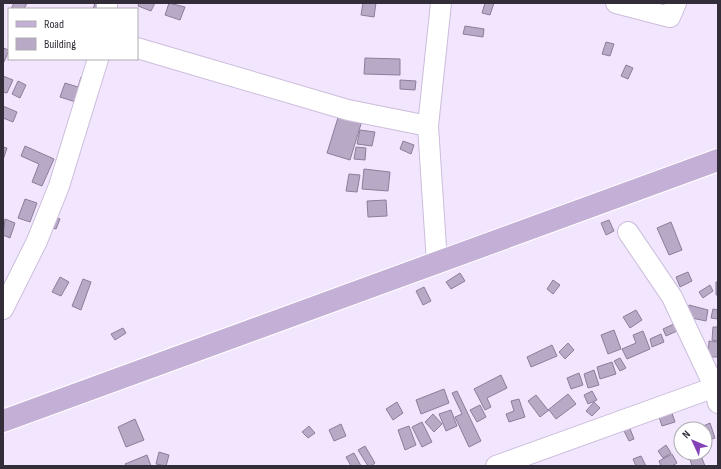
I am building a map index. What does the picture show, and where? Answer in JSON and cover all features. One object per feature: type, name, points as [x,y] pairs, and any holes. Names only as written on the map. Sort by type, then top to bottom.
[{"type":"main road","points":[[3,421],[718,160]]},
{"type":"street","points":[[437,263],[428,126],[441,3]]},
{"type":"street","points":[[616,3],[670,18],[676,3]]},
{"type":"street","points":[[138,48],[348,110],[428,126]]},
{"type":"street","points":[[3,309],[37,241],[59,186],[98,60]]},
{"type":"street","points":[[496,466],[717,391],[672,297],[628,232]]},
{"type":"building","points":[[14,3],[27,3],[24,8],[12,8]]},
{"type":"building","points":[[95,3],[107,3],[105,8],[93,8]]},
{"type":"building","points":[[139,3],[155,3],[151,11],[138,6]]},
{"type":"building","points":[[169,3],[185,7],[180,20],[165,15]]},
{"type":"building","points":[[363,3],[376,3],[374,17],[361,15]]},
{"type":"building","points":[[485,3],[494,3],[490,15],[482,13]]},
{"type":"building","points":[[465,26],[484,29],[483,37],[463,34]]},
{"type":"building","points":[[606,42],[614,44],[610,56],[602,54]]},
{"type":"building","points":[[3,48],[8,50],[8,52],[3,62]]},
{"type":"building","points":[[365,58],[400,59],[400,75],[364,74]]},
{"type":"building","points":[[626,65],[633,68],[628,79],[621,76]]},
{"type":"building","points":[[3,76],[13,80],[7,93],[3,92]]},
{"type":"building","points":[[81,77],[93,81],[85,105],[60,97],[65,83],[78,87]]},
{"type":"building","points":[[400,80],[416,81],[415,90],[400,89]]},
{"type":"building","points":[[18,81],[26,85],[20,98],[12,94]]},
{"type":"building","points":[[3,106],[17,112],[13,122],[3,118]]},
{"type":"building","points":[[341,108],[364,114],[350,160],[327,153]]},
{"type":"building","points":[[360,130],[375,132],[372,146],[357,144]]},
{"type":"building","points":[[403,141],[414,145],[411,154],[400,149]]},
{"type":"building","points":[[25,146],[54,159],[42,186],[32,182],[39,164],[21,156]]},
{"type":"building","points":[[3,147],[7,148],[3,160]]},
{"type":"building","points":[[356,147],[366,148],[365,160],[354,159]]},
{"type":"building","points":[[364,169],[390,172],[388,191],[362,189]]},
{"type":"building","points":[[349,174],[360,175],[357,192],[346,191]]},
{"type":"building","points":[[25,199],[37,203],[30,222],[18,218]]},
{"type":"building","points":[[386,200],[387,216],[368,217],[367,201]]},
{"type":"building","points":[[46,214],[60,219],[56,229],[42,224]]},
{"type":"building","points":[[5,219],[15,223],[10,238],[3,235]]},
{"type":"building","points":[[609,220],[614,231],[606,235],[601,223]]},
{"type":"building","points":[[671,222],[682,250],[669,255],[657,228]]},
{"type":"building","points":[[688,272],[692,281],[680,287],[676,277]]},
{"type":"building","points":[[460,273],[465,281],[451,289],[446,282]]},
{"type":"building","points":[[60,277],[69,282],[61,296],[52,292]]},
{"type":"building","points":[[83,279],[91,282],[81,310],[72,306]]},
{"type":"building","points":[[553,280],[560,285],[553,294],[547,289]]},
{"type":"building","points":[[716,282],[718,282],[718,295],[716,295]]},
{"type":"building","points":[[710,285],[713,291],[703,298],[699,292]]},
{"type":"building","points":[[424,287],[431,301],[423,305],[416,291]]},
{"type":"building","points":[[689,305],[708,310],[706,321],[687,317]]},
{"type":"building","points":[[713,309],[718,310],[718,319],[711,318]]},
{"type":"building","points":[[636,310],[642,320],[630,328],[623,317]]},
{"type":"building","points":[[674,324],[677,331],[666,336],[663,329]]},
{"type":"building","points":[[713,327],[718,327],[718,341],[712,340]]},
{"type":"building","points":[[123,328],[126,333],[115,340],[111,334]]},
{"type":"building","points":[[614,330],[621,349],[608,354],[601,335]]},
{"type":"building","points":[[643,331],[650,349],[627,359],[622,349],[636,343],[633,335]]},
{"type":"building","points":[[661,334],[664,342],[652,347],[650,339]]},
{"type":"building","points":[[709,341],[718,342],[718,357],[708,357]]},
{"type":"building","points":[[568,343],[574,350],[565,359],[559,352]]},
{"type":"building","points":[[552,345],[557,356],[531,367],[527,357]]},
{"type":"building","points":[[620,358],[626,368],[620,371],[614,361]]},
{"type":"building","points":[[612,362],[616,374],[600,379],[597,367]]},
{"type":"building","points":[[594,370],[599,385],[588,388],[584,374]]},
{"type":"building","points":[[579,373],[583,385],[571,389],[567,378]]},
{"type":"building","points":[[501,375],[507,388],[487,398],[491,407],[485,410],[474,389]]},
{"type":"building","points":[[444,389],[449,403],[421,414],[416,400]]},
{"type":"building","points":[[457,391],[481,441],[469,447],[455,417],[462,414],[452,393]]},
{"type":"building","points":[[592,391],[597,400],[588,404],[584,395]]},
{"type":"building","points":[[568,394],[576,404],[556,419],[549,410],[540,417],[528,401],[536,395],[548,410]]},
{"type":"building","points":[[519,399],[525,417],[509,422],[506,414],[514,411],[511,401]]},
{"type":"building","points":[[397,402],[403,413],[393,420],[386,409]]},
{"type":"building","points":[[594,402],[600,408],[592,416],[586,411]]},
{"type":"building","points":[[480,405],[486,417],[477,422],[470,410]]},
{"type":"building","points":[[670,407],[675,421],[662,426],[657,411]]},
{"type":"building","points":[[451,410],[457,426],[446,431],[439,414]]},
{"type":"building","points":[[433,414],[442,424],[434,432],[425,422]]},
{"type":"building","points":[[135,419],[144,440],[126,447],[118,427]]},
{"type":"building","points":[[422,422],[432,442],[422,447],[412,427]]},
{"type":"building","points":[[341,424],[346,436],[334,441],[329,430]]},
{"type":"building","points":[[309,426],[315,433],[308,438],[302,432]]},
{"type":"building","points":[[409,426],[416,445],[405,450],[398,430]]},
{"type":"building","points":[[629,426],[634,439],[629,441],[623,429]]},
{"type":"building","points":[[666,445],[671,453],[663,458],[658,451]]},
{"type":"building","points":[[365,446],[375,463],[371,466],[368,466],[358,450]]},
{"type":"building","points":[[159,452],[169,455],[166,466],[156,464]]},
{"type":"building","points":[[354,453],[361,466],[351,466],[346,457]]},
{"type":"building","points":[[672,454],[673,461],[676,461],[677,463],[672,466],[661,466],[659,461]]},
{"type":"building","points":[[147,455],[151,466],[126,466],[125,464]]},
{"type":"building","points":[[641,456],[646,466],[636,466],[633,459]]},
{"type":"building","points":[[690,461],[703,461],[705,466],[692,466]]}]
